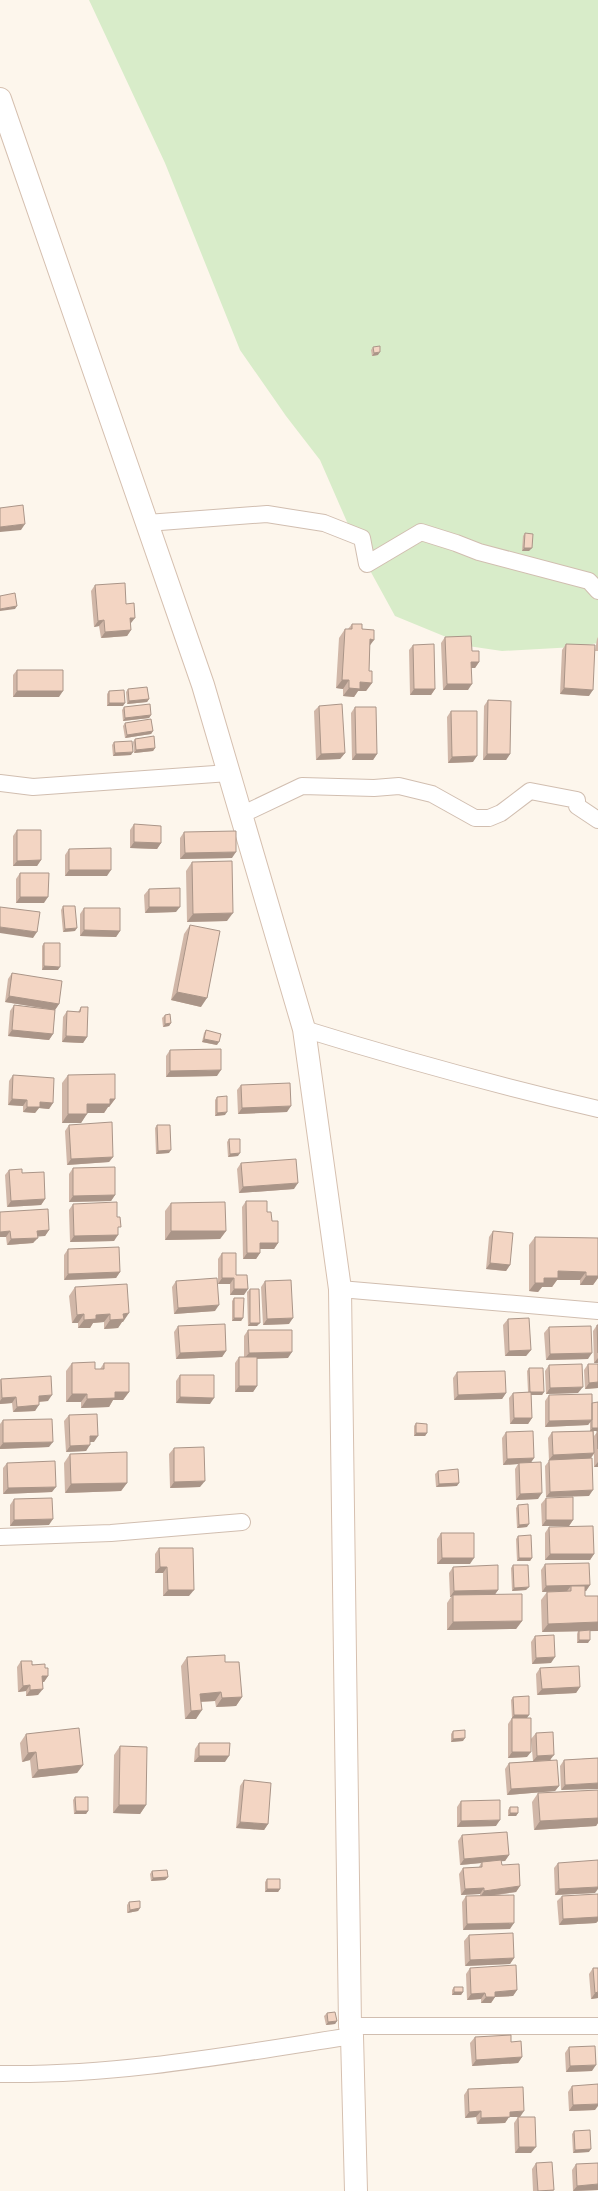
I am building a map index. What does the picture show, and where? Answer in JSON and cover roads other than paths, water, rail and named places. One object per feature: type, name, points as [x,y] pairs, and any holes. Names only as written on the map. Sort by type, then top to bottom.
[{"type":"street","points":[[0,99],[203,685],[304,1028],[340,1289],[351,2031],[356,2191]]},
{"type":"street","points":[[147,523],[267,514],[324,523],[362,538],[367,564],[421,532],[479,552],[589,581],[598,591]]},
{"type":"street","points":[[0,783],[33,787],[229,773]]},
{"type":"street","points":[[241,815],[302,786],[374,788],[399,786],[432,794],[475,818],[489,818],[501,813],[530,791],[577,800],[577,806],[598,820]]},
{"type":"street","points":[[304,1028],[406,1060],[534,1094],[598,1109]]},
{"type":"street","points":[[340,1289],[598,1311]]},
{"type":"street","points":[[0,1537],[105,1534],[242,1522]]},
{"type":"street","points":[[0,2074],[107,2071],[194,2060],[351,2031],[598,2026]]}]
